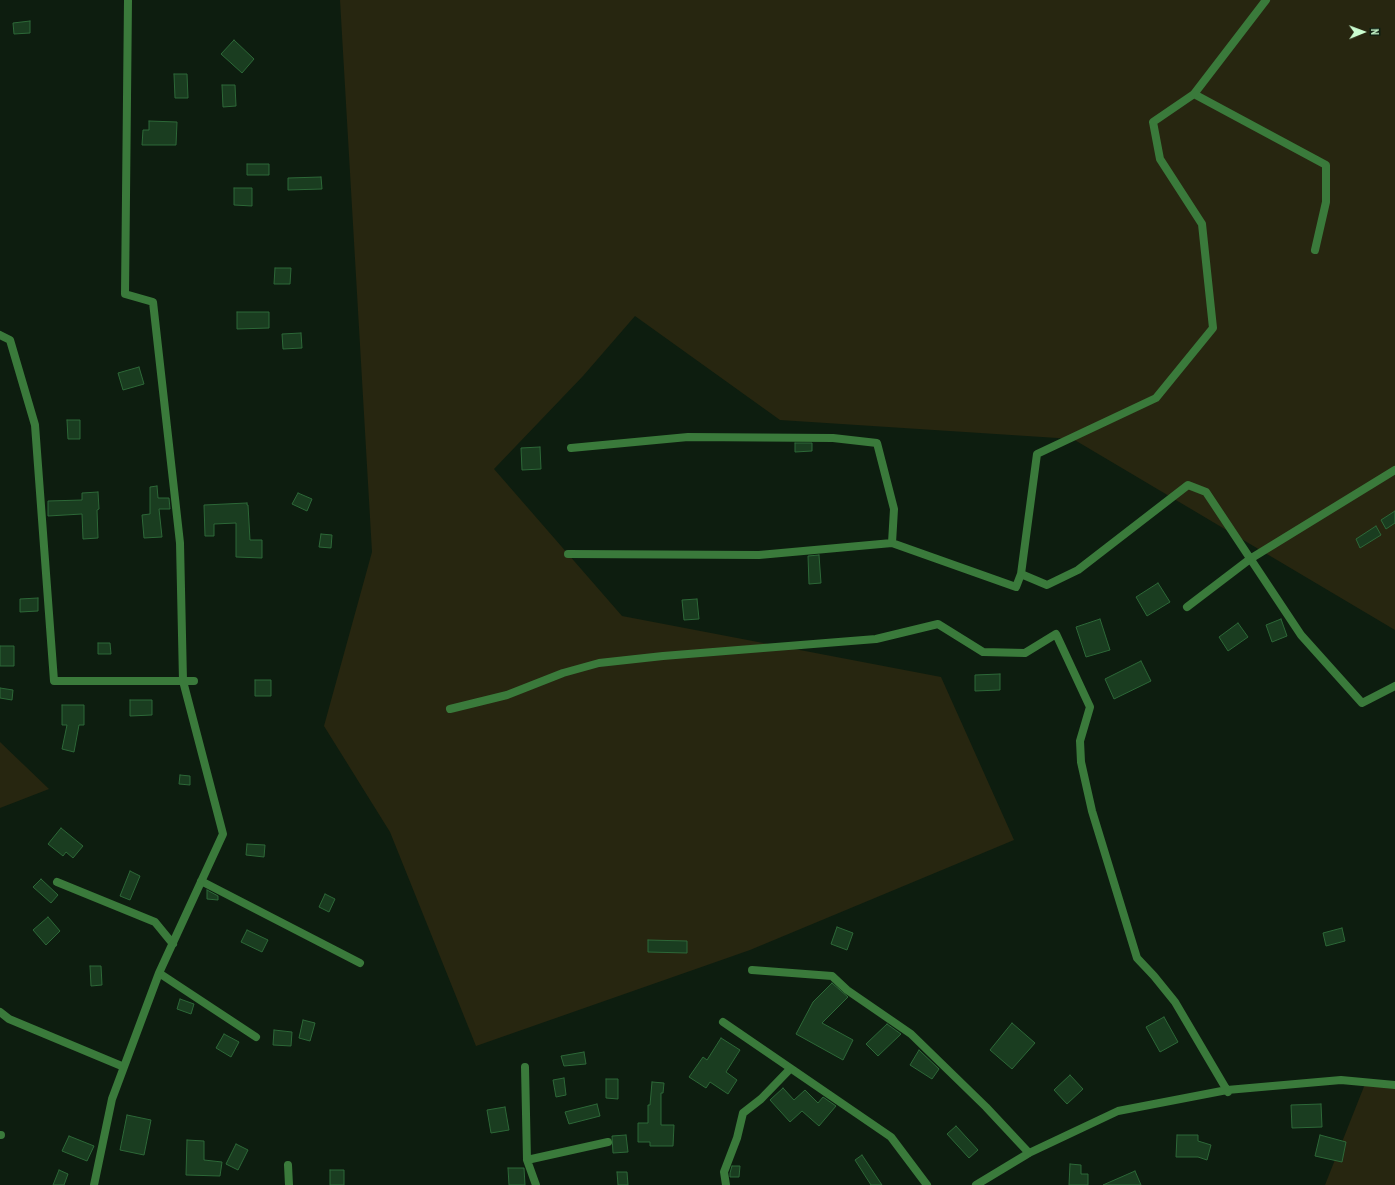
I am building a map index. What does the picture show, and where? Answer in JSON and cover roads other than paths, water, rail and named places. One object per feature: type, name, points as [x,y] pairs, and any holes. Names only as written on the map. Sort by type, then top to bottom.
[{"type":"street","points":[[94,1185],[112,1100],[124,1067],[159,973],[223,834],[183,681],[180,543],[153,302],[125,294],[128,0]]},
{"type":"street","points":[[568,554],[759,555],[892,543],[1016,587],[1021,574],[1037,454],[1156,398],[1214,328],[1202,224],[1160,159],[1153,122],[1194,94],[1266,0]]},
{"type":"street","points":[[1194,94],[1326,165],[1326,202],[1315,250]]},
{"type":"street","points":[[0,335],[10,340],[35,425],[54,681],[194,681]]},
{"type":"street","points":[[571,448],[688,437],[833,438],[877,443],[894,509],[892,543]]},
{"type":"street","points":[[1187,608],[1250,559],[1395,470]]},
{"type":"street","points":[[1021,574],[1047,585],[1078,570],[1188,485],[1206,492],[1301,634],[1362,703],[1395,686]]},
{"type":"street","points":[[450,709],[507,695],[563,673],[607,662],[662,656],[876,639],[938,624],[984,652],[1025,653],[1056,634],[1090,707],[1080,741],[1081,762],[1092,811],[1137,958],[1175,1002],[1228,1091]]},
{"type":"street","points":[[202,881],[360,963]]},
{"type":"street","points":[[56,882],[155,922],[173,944]]},
{"type":"street","points":[[752,970],[832,976],[847,990],[911,1034],[986,1107],[1029,1152]]},
{"type":"street","points":[[159,973],[256,1037]]},
{"type":"street","points":[[0,1012],[9,1019],[124,1067]]},
{"type":"street","points":[[723,1022],[890,1137],[927,1185]]},
{"type":"street","points":[[525,1067],[527,1160],[536,1185]]},
{"type":"street","points":[[726,1185],[724,1172],[738,1138],[743,1113],[761,1099],[790,1068]]},
{"type":"street","points":[[976,1185],[1029,1152],[1118,1111],[1228,1091],[1341,1080],[1395,1084]]},
{"type":"street","points":[[527,1160],[608,1142]]},
{"type":"street","points":[[288,1165],[289,1185]]}]
